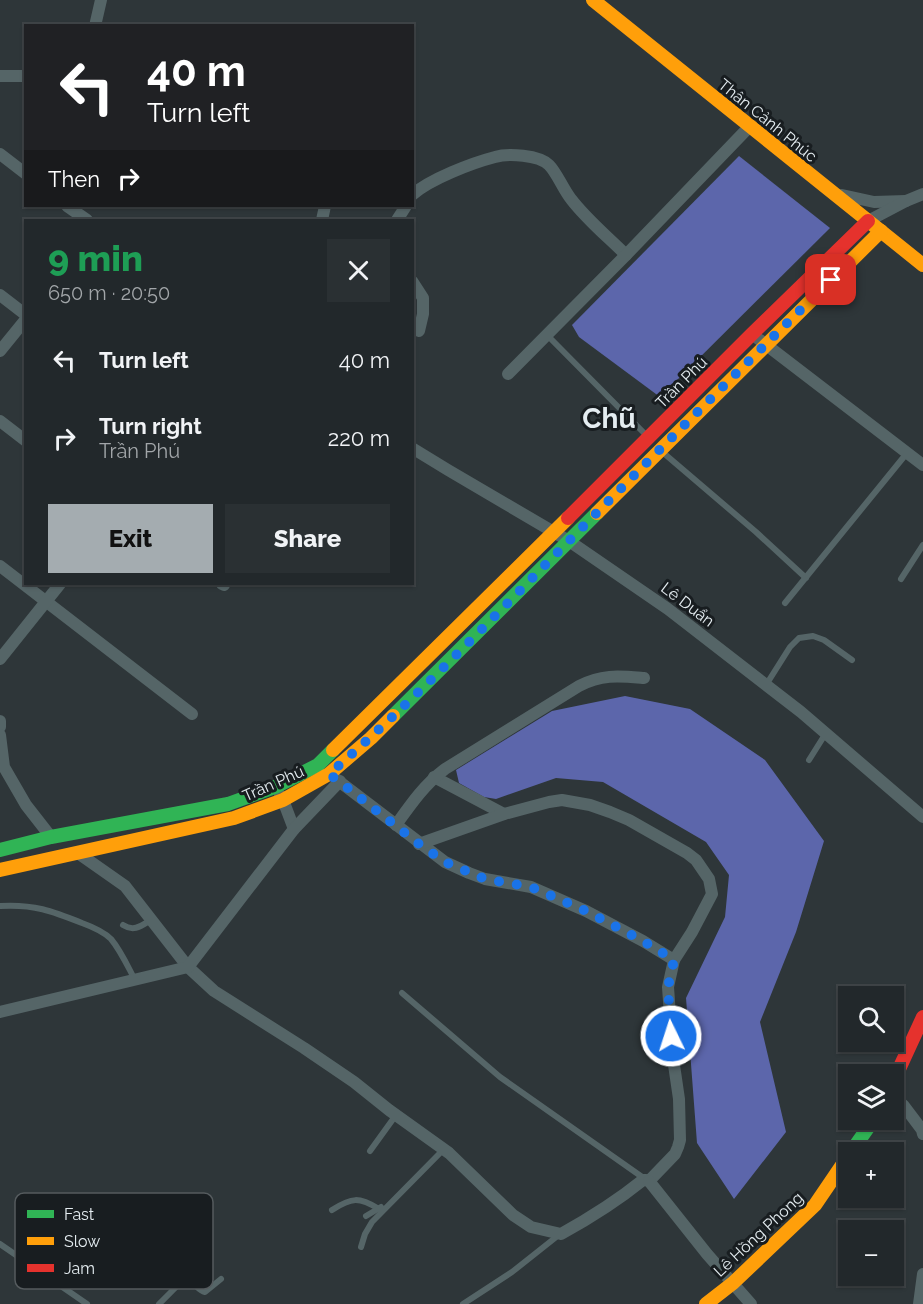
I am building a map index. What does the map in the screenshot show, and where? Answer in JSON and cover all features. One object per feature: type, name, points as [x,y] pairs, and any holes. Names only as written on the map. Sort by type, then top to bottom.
[{"type":"main road","name":"Thân Cảnh Phúc","points":[[593,0],[923,265]]},
{"type":"main road","name":"Trần Phú","points":[[0,850],[51,837],[228,804],[275,787],[329,774],[554,532],[868,221]]},
{"type":"main road","name":"Trần Phú","points":[[0,870],[234,818],[283,800],[329,774],[395,715],[881,231]]},
{"type":"main road","points":[[901,1064],[923,1017]]},
{"type":"main road","name":"Lê Hồng Phong","points":[[706,1304],[733,1283],[815,1205],[838,1171]]},
{"type":"street","points":[[95,24],[101,0]]},
{"type":"street","points":[[0,76],[24,76]]},
{"type":"street","points":[[508,374],[750,126]]},
{"type":"street","points":[[0,154],[24,172]]},
{"type":"street","points":[[414,194],[454,172],[497,156],[514,155],[533,158],[548,164],[571,199],[626,255]]},
{"type":"street","points":[[833,193],[873,202],[906,201]]},
{"type":"street","points":[[868,221],[923,194]]},
{"type":"street","points":[[881,231],[906,201]]},
{"type":"street","points":[[71,207],[86,219]]},
{"type":"street","points":[[414,284],[423,298],[423,314],[419,331]]},
{"type":"street","points":[[0,295],[24,313]]},
{"type":"street","points":[[0,351],[24,321]]},
{"type":"street","points":[[752,334],[923,465]]},
{"type":"street","points":[[0,421],[24,439]]},
{"type":"street","name":"Lê Duẩn","points":[[414,449],[569,541],[668,609],[801,712],[923,817]]},
{"type":"street","points":[[0,566],[24,584]]},
{"type":"street","points":[[25,585],[192,714]]},
{"type":"street","points":[[0,659],[59,585]]},
{"type":"street","points":[[396,825],[419,793],[434,777],[588,681],[615,675],[644,678]]},
{"type":"street","points":[[0,721],[0,727]]},
{"type":"street","points":[[0,735],[4,767],[26,805],[51,837]]},
{"type":"street","points":[[329,774],[445,862],[469,873],[501,883],[531,887],[586,911],[674,960]]},
{"type":"street","name":"Trần Phú","points":[[188,967],[294,830],[329,774]]},
{"type":"street","points":[[434,777],[504,814]]},
{"type":"street","points":[[275,787],[283,800],[294,830]]},
{"type":"street","points":[[78,853],[125,886],[188,967],[214,992],[354,1082],[444,1149],[513,1215],[531,1227],[561,1234],[648,1180],[675,1154],[680,1140],[679,1099],[673,1058],[668,987],[674,960],[712,894],[709,879],[696,860],[687,853],[629,820],[590,805],[562,800],[504,814],[419,844]]},
{"type":"street","points":[[0,1012],[188,967]]},
{"type":"street","points":[[904,1106],[923,1134]]},
{"type":"street","points":[[648,1180],[707,1254],[751,1304]]},
{"type":"street","points":[[919,1304],[923,1274]]},
{"type":"lane","points":[[550,338],[660,449],[806,578]]},
{"type":"lane","points":[[785,603],[907,453]]},
{"type":"lane","points":[[901,579],[923,545]]},
{"type":"lane","points":[[766,685],[790,647],[799,638],[813,636],[824,640],[852,660]]},
{"type":"lane","points":[[808,760],[826,733]]},
{"type":"lane","points":[[0,906],[25,905],[51,910],[96,929],[111,940],[135,980]]},
{"type":"lane","points":[[123,925],[132,929],[138,928],[151,920]]},
{"type":"lane","points":[[402,993],[500,1077],[648,1180]]},
{"type":"lane","points":[[370,1151],[396,1115]]},
{"type":"lane","points":[[361,1247],[372,1222],[444,1149]]},
{"type":"lane","points":[[332,1210],[358,1200],[365,1201],[379,1209]]},
{"type":"lane","points":[[366,1216],[392,1202]]},
{"type":"lane","points":[[463,1304],[512,1272],[561,1234]]},
{"type":"lane","points":[[0,1244],[15,1254]]},
{"type":"lane","points":[[213,1286],[221,1279]]},
{"type":"lane","points":[[65,1289],[87,1304]]},
{"type":"lane","points":[[159,1304],[174,1289]]},
{"type":"water","points":[[739,156],[830,228],[660,397],[579,337],[572,325]]},
{"type":"water","points":[[625,696],[690,709],[765,760],[824,841],[796,932],[760,1022],[786,1132],[734,1199],[697,1143],[686,998],[725,917],[729,875],[706,842],[603,782],[556,778],[496,799],[484,797],[459,783],[456,770],[552,711]]},
{"type":"traffic: fast","points":[[393,716],[597,513]]},
{"type":"traffic: fast","points":[[0,850],[51,837],[228,804],[275,787],[318,765],[333,750]]},
{"type":"traffic: fast","points":[[858,1142],[866,1130]]},
{"type":"traffic: slow","points":[[593,0],[923,265]]},
{"type":"traffic: slow","points":[[597,513],[881,231]]},
{"type":"traffic: slow","points":[[333,750],[568,518]]},
{"type":"traffic: slow","points":[[0,870],[234,818],[283,800],[329,774],[393,716]]},
{"type":"traffic: slow","points":[[706,1304],[733,1283],[815,1205],[838,1171]]},
{"type":"traffic: jam","points":[[568,518],[868,221]]},
{"type":"traffic: jam","points":[[901,1064],[923,1017]]},
{"type":"district","name":"Chũ","points":[[609,418]]},
{"type":"route","points":[[671,1036],[668,987],[674,960],[586,911],[531,887],[485,879],[445,862],[329,774],[370,738],[476,635],[831,280]]}]
